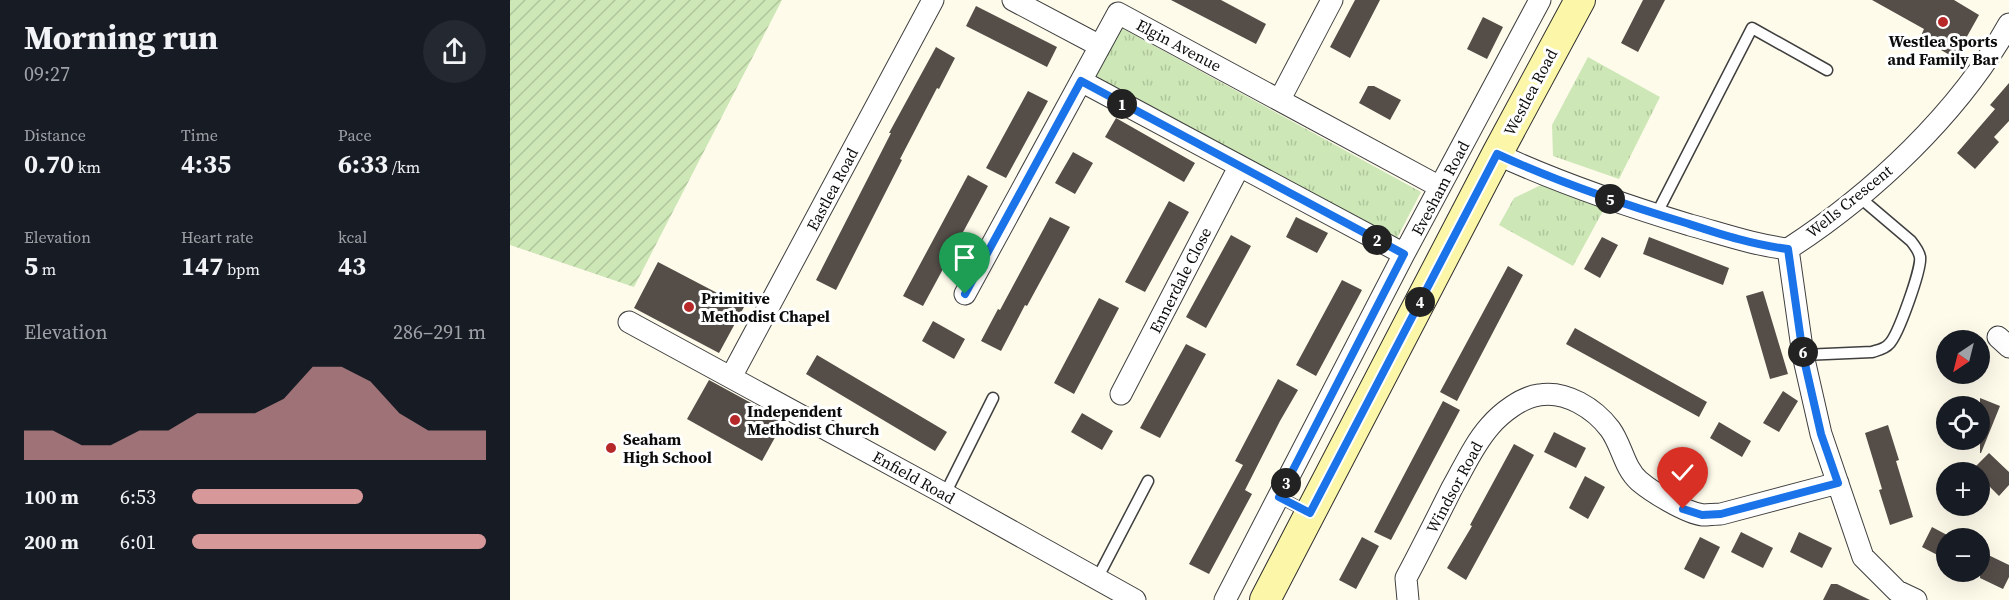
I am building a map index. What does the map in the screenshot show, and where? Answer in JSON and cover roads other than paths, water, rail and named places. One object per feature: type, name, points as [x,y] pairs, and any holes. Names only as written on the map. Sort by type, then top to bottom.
[{"type":"main road","name":"Westlea Road","points":[[1266,600],[1497,154],[1580,0]]},
{"type":"street","name":"Eastlea Road","points":[[731,377],[933,0]]},
{"type":"street","points":[[1013,0],[1100,46]]},
{"type":"street","points":[[1280,99],[1332,0]]},
{"type":"street","name":"Evesham Road","points":[[1225,600],[1404,254],[1540,0]]},
{"type":"street","name":"Elgin Avenue","points":[[965,294],[1122,6],[1280,99],[1440,187]]},
{"type":"street","name":"Wells Crescent","points":[[1788,249],[1825,225],[1918,144],[1977,74],[2009,24]]},
{"type":"street","points":[[1081,81],[1404,254]]},
{"type":"street","points":[[1497,154],[1554,179],[1656,214],[1761,246],[1788,249],[1803,355],[1821,434],[1863,557],[1897,591],[1916,600]]},
{"type":"street","name":"Ennerdale Close","points":[[1121,393],[1239,167]]},
{"type":"street","name":"Enfield Road","points":[[629,322],[1135,600]]},
{"type":"street","name":"Windsor Road","points":[[1408,600],[1406,578],[1474,446],[1491,424],[1506,412],[1522,401],[1540,394],[1560,396],[1582,404],[1610,429],[1620,445],[1631,472],[1639,481],[1683,509],[1702,515],[1721,514],[1838,483]]},
{"type":"lane","points":[[1656,214],[1752,28],[1827,70]]},
{"type":"lane","points":[[1803,355],[1872,352],[1890,344],[1904,314],[1920,269],[1921,258],[1911,241],[1858,196]]},
{"type":"lane","points":[[945,494],[993,398]]},
{"type":"lane","points":[[1097,579],[1148,481]]},
{"type":"lane","points":[[1279,497],[1310,513]]},
{"type":"place","name":"Westlea Sports and Family Bar","points":[[1943,22]]},
{"type":"place","name":"Primitive Methodist Chapel","points":[[689,307]]},
{"type":"place","name":"Independent Methodist Church","points":[[735,420]]},
{"type":"place","name":"Seaham High School","points":[[611,448]]}]
